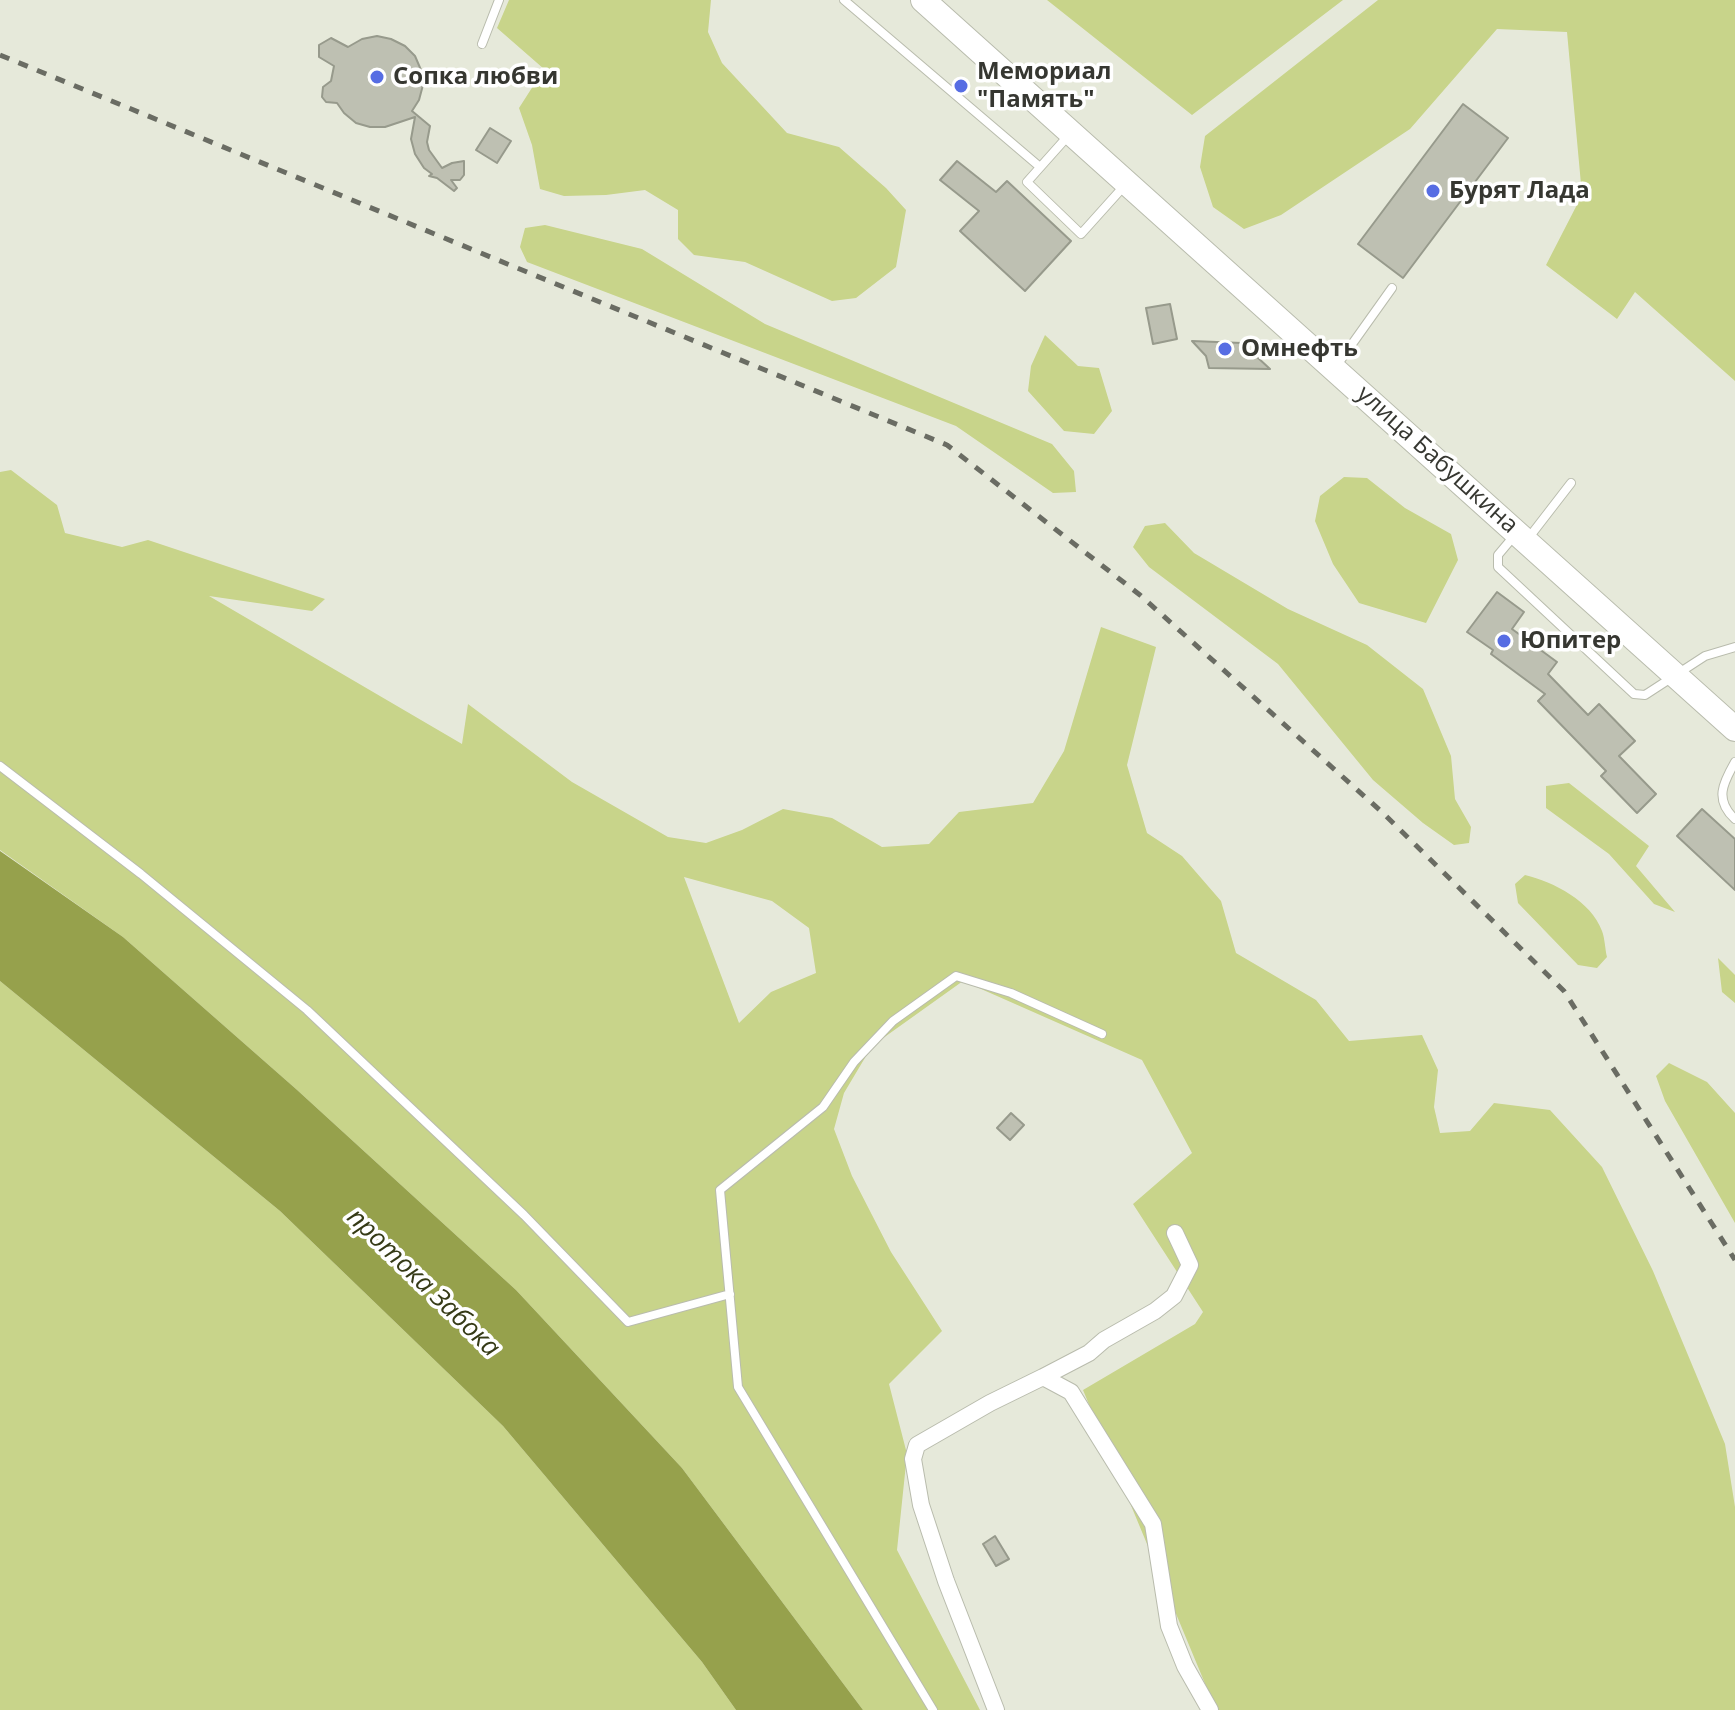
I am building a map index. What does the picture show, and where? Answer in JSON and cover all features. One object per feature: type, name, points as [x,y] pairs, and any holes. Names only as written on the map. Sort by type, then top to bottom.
[{"type":"main road","name":"улица Бабушкина","points":[[923,0],[1735,729]]},
{"type":"street","points":[[996,1710],[946,1581],[921,1505],[913,1459],[917,1445],[990,1403],[1089,1353],[1104,1340],[1155,1311],[1174,1296],[1190,1265],[1175,1233]]},
{"type":"street","points":[[1043,1377],[1071,1392],[1153,1524],[1169,1626],[1185,1666],[1210,1710]]},
{"type":"lane","points":[[482,44],[499,0]]},
{"type":"lane","points":[[844,0],[1040,167]]},
{"type":"lane","points":[[1071,132],[1027,182],[1081,234],[1128,182]]},
{"type":"lane","points":[[1335,368],[1392,288]]},
{"type":"lane","points":[[1571,483],[1522,537],[1498,555],[1498,567],[1634,694],[1645,695],[1705,656],[1735,647]]},
{"type":"lane","points":[[1735,762],[1721,786],[1722,798],[1735,819]]},
{"type":"lane","points":[[0,766],[141,874],[307,1010],[524,1215],[628,1322],[730,1294]]},
{"type":"lane","points":[[933,1710],[738,1387],[720,1190],[823,1107],[854,1062],[893,1021],[956,976],[1011,993],[1102,1034]]},
{"type":"shaded area","points":[[509,0],[711,0],[708,32],[722,63],[787,133],[839,147],[906,210],[896,267],[856,298],[832,301],[745,262],[694,255],[678,239],[678,210],[645,190],[564,196],[540,189],[532,145],[519,108],[544,69],[497,28]]},
{"type":"shaded area","points":[[1047,0],[1343,0],[1192,115]]},
{"type":"shaded area","points":[[1378,0],[1735,0],[1735,381],[1635,292],[1617,319],[1546,265],[1582,195],[1567,32],[1497,29],[1410,129],[1281,215],[1244,229],[1213,207],[1200,167],[1205,136]]},
{"type":"shaded area","points":[[545,225],[642,249],[765,324],[1052,444],[1074,471],[1076,492],[1053,493],[956,426],[527,262],[520,247],[525,228]]},
{"type":"shaded area","points":[[1045,335],[1078,366],[1099,368],[1112,411],[1094,434],[1064,431],[1028,391],[1031,366]]},
{"type":"shaded area","points":[[11,470],[57,505],[65,533],[122,547],[148,540],[325,599],[312,611],[209,596],[462,744],[468,704],[572,782],[668,837],[706,843],[742,830],[783,809],[832,818],[882,847],[929,844],[959,812],[1033,803],[1064,751],[1101,627],[1156,647],[1127,765],[1147,833],[1182,856],[1221,901],[1236,953],[1316,1000],[1349,1041],[1422,1035],[1438,1070],[1434,1107],[1440,1133],[1470,1131],[1494,1103],[1550,1110],[1602,1167],[1653,1271],[1725,1444],[1735,1507],[1735,1710],[1216,1710],[1083,1390],[1195,1324],[1203,1312],[1133,1204],[1192,1153],[1142,1060],[963,981],[872,1046],[844,1093],[834,1129],[852,1176],[891,1252],[942,1331],[889,1384],[907,1454],[897,1550],[980,1710],[863,1710],[682,1468],[516,1290],[296,1089],[123,937],[0,850],[0,472]],"holes":[[[684,877],[772,901],[809,928],[816,973],[771,992],[739,1023]]]},
{"type":"shaded area","points":[[1344,477],[1367,478],[1405,508],[1451,534],[1458,560],[1426,623],[1359,603],[1333,564],[1315,521],[1320,496]]},
{"type":"shaded area","points":[[1165,523],[1194,553],[1288,609],[1367,645],[1423,689],[1451,756],[1455,799],[1471,827],[1469,843],[1454,845],[1373,780],[1278,664],[1149,567],[1133,547],[1145,526]]},
{"type":"shaded area","points":[[1569,783],[1649,846],[1636,866],[1675,912],[1654,904],[1609,854],[1546,808],[1546,786]]},
{"type":"shaded area","points":[[1525,875],[1548,882],[1570,894],[1597,920],[1607,957],[1597,968],[1578,965],[1518,903],[1515,884]]},
{"type":"shaded area","points":[[1718,958],[1735,975],[1735,1003],[1722,992]]},
{"type":"shaded area","points":[[0,981],[280,1211],[503,1426],[702,1662],[736,1710],[0,1710]]},
{"type":"shaded area","points":[[1669,1063],[1707,1082],[1735,1113],[1735,1223],[1665,1101],[1656,1076]]},
{"type":"water","name":"протока Забока","points":[[0,851],[123,937],[296,1089],[516,1290],[682,1468],[863,1710],[736,1710],[702,1662],[503,1426],[280,1211],[0,981]]},
{"type":"building","name":"Сопка любви","points":[[377,36],[405,46],[415,56],[423,85],[412,111],[430,126],[429,150],[442,168],[464,161],[464,175],[460,180],[451,180],[457,188],[454,191],[437,178],[429,176],[432,174],[415,154],[411,139],[415,117],[385,127],[370,127],[356,123],[337,103],[326,102],[322,97],[323,87],[331,81],[334,66],[319,57],[319,45],[331,38],[348,47],[362,39]]},
{"type":"building","name":"Бурят Лада","points":[[1463,104],[1508,138],[1403,278],[1358,244]]},
{"type":"building","points":[[490,128],[511,141],[497,163],[476,150]]},
{"type":"building","points":[[957,161],[996,192],[1007,181],[1071,241],[1025,291],[960,231],[979,211],[940,180]]},
{"type":"building","points":[[1170,304],[1177,339],[1153,344],[1146,308]]},
{"type":"building","name":"Омнефть","points":[[1192,341],[1242,343],[1270,369],[1209,368],[1206,356]]},
{"type":"building","points":[[1497,592],[1524,612],[1512,629],[1557,662],[1548,674],[1588,715],[1599,704],[1635,741],[1619,756],[1656,794],[1637,813],[1601,776],[1606,771],[1538,701],[1545,694],[1467,632]]},
{"type":"building","points":[[1702,809],[1735,839],[1735,890],[1677,836]]},
{"type":"building","points":[[1011,1113],[1024,1125],[1010,1140],[997,1128]]},
{"type":"building","points":[[995,1536],[1009,1559],[996,1566],[983,1544]]},
{"type":"railway","points":[[0,55],[947,445],[1140,595],[1383,813],[1564,991],[1735,1260]]},
{"type":"place","name":"Сопка любви","points":[[377,77]]},
{"type":"place","name":"Мемориал \"Память\"","points":[[961,86]]},
{"type":"place","name":"Бурят Лада","points":[[1433,191]]},
{"type":"place","name":"Омнефть","points":[[1225,349]]},
{"type":"place","name":"Юпитер","points":[[1504,641]]}]
